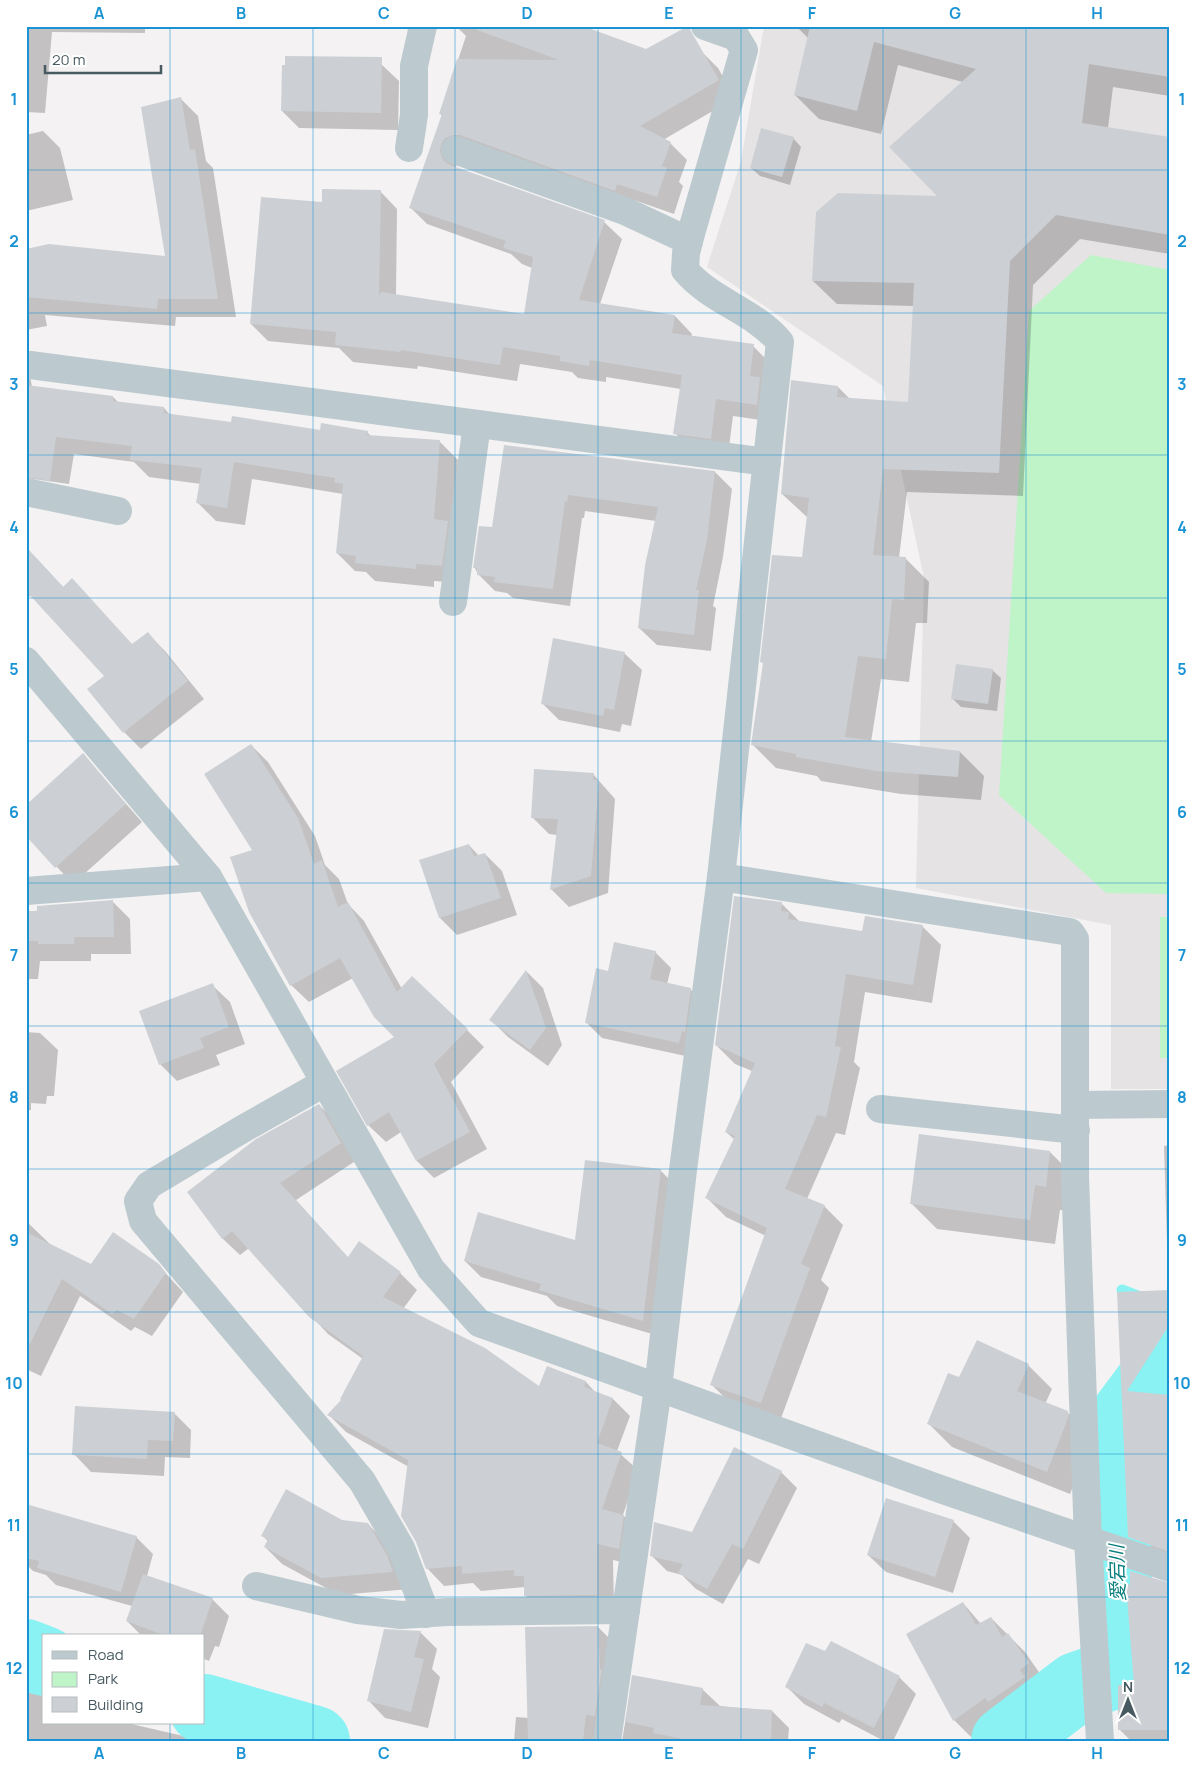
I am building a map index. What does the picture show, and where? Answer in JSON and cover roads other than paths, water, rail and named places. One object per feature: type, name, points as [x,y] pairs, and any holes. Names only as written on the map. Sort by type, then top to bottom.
[{"type":"street","points":[[409,148],[414,115],[414,66],[423,26]]},
{"type":"street","points":[[607,1741],[658,1388],[683,1170],[722,877],[780,342],[767,327],[698,285],[686,270],[689,240],[744,50],[736,37],[705,26]]},
{"type":"street","points":[[455,150],[625,211],[689,240]]},
{"type":"street","points":[[30,365],[767,462]]},
{"type":"street","points":[[454,602],[477,424]]},
{"type":"street","points":[[26,492],[118,511]]},
{"type":"street","points":[[26,661],[208,877],[431,1269],[479,1323],[943,1490],[1170,1568]]},
{"type":"street","points":[[26,891],[208,877]]},
{"type":"street","points":[[722,877],[1070,932],[1075,939],[1075,1176],[1088,1540],[1100,1741]]},
{"type":"street","points":[[324,1083],[240,1130],[150,1185],[138,1201],[143,1221],[362,1481],[401,1548],[426,1614]]},
{"type":"street","points":[[880,1109],[1076,1117],[1170,1104]]},
{"type":"street","points":[[256,1586],[358,1610],[400,1615],[626,1610]]},
{"type":"waterway","points":[[1122,1290],[1140,1297]]},
{"type":"waterway","name":"愛宕川","points":[[1006,1741],[1077,1687],[1120,1672],[1114,1482],[1119,1430],[1126,1415],[1170,1356]]},
{"type":"waterway","name":"愛宕川","points":[[26,1654],[42,1660]]},
{"type":"waterway","name":"愛宕川","points":[[205,1709],[315,1741]]}]
